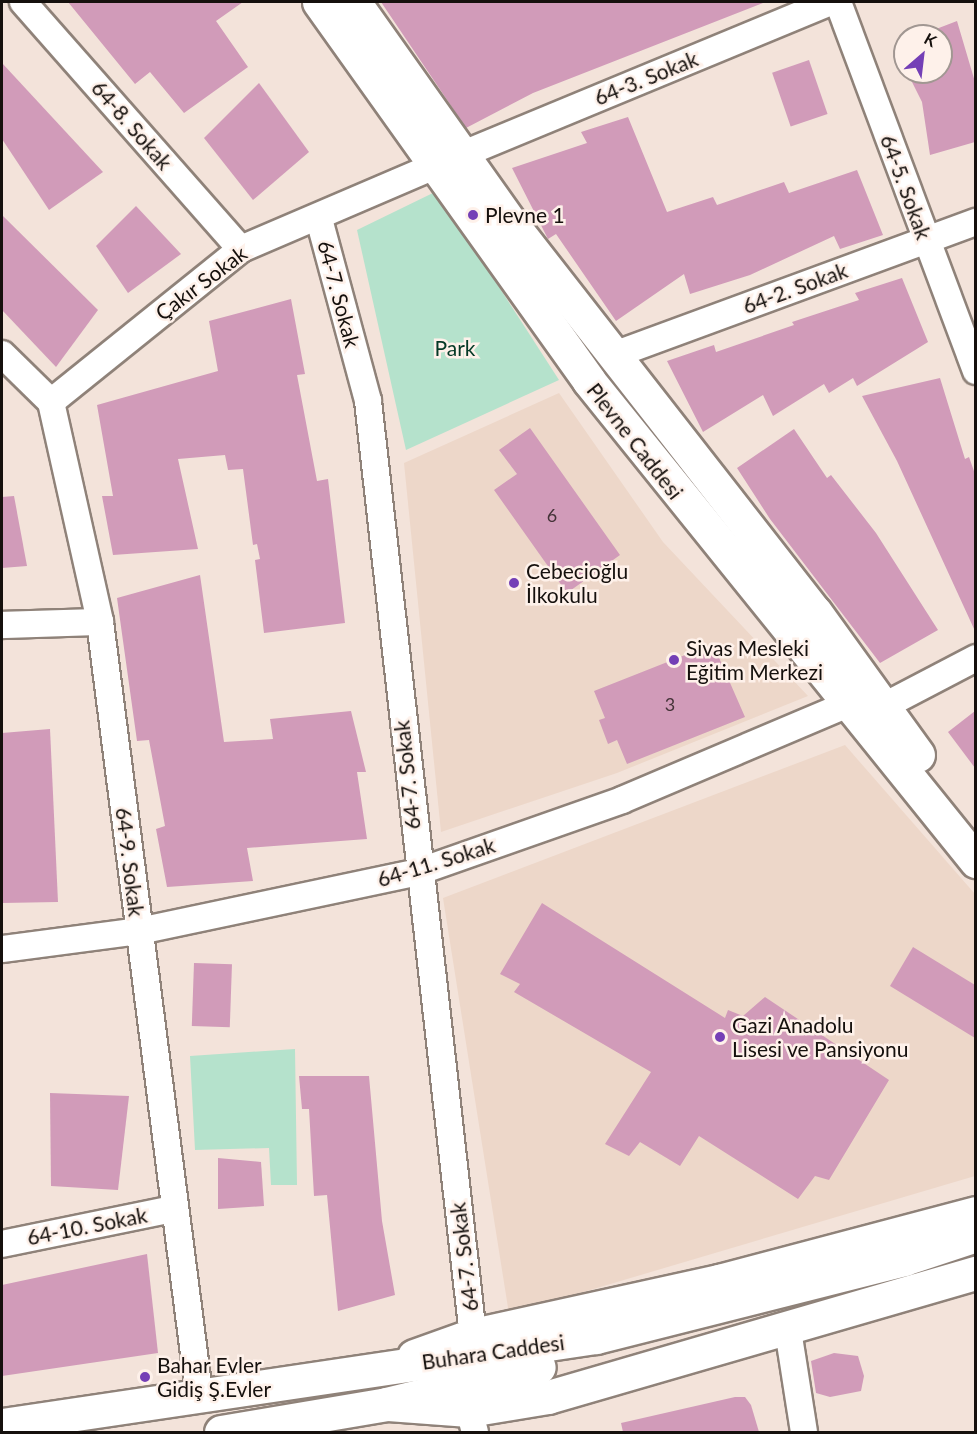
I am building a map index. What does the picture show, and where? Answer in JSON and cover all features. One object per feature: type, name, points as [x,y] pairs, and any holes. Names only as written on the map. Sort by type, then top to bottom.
[{"type":"main road","name":"Plevne Caddesi","points":[[319,2],[448,160],[614,355],[975,861]]},
{"type":"main road","name":"Plevne Caddesi","points":[[354,2],[448,160],[631,435],[865,709],[975,827]]},
{"type":"main road","points":[[388,1365],[473,1335],[740,1276],[975,1213]]},
{"type":"main road","name":"Buhara Caddesi","points":[[2,1425],[199,1393],[388,1365],[477,1357],[596,1337],[903,1259],[975,1235]]},
{"type":"main road","name":"Buhara Caddesi","points":[[221,1432],[386,1404],[595,1355],[906,1273],[975,1249]]},
{"type":"main road","points":[[386,1404],[472,1421],[548,1397],[788,1330],[975,1273]]},
{"type":"street","name":"64-8. Sokak","points":[[23,2],[241,249]]},
{"type":"street","name":"64-3. Sokak","points":[[448,160],[831,2]]},
{"type":"street","name":"64-5. Sokak","points":[[838,2],[975,371]]},
{"type":"street","name":"Çakır Sokak","points":[[51,402],[241,249],[319,219],[448,160]]},
{"type":"street","name":"64-7. Sokak","points":[[319,219],[368,402],[418,872],[473,1335]]},
{"type":"street","name":"64-2. Sokak","points":[[614,355],[975,222]]},
{"type":"street","points":[[2,354],[51,402]]},
{"type":"street","name":"64-9. Sokak","points":[[51,402],[100,622],[173,1209],[199,1393]]},
{"type":"street","points":[[2,625],[100,622]]},
{"type":"street","name":"64-11. Sokak","points":[[2,949],[139,931],[418,872],[622,800],[865,709],[975,658]]},
{"type":"street","name":"64-10. Sokak","points":[[2,1244],[173,1209]]},
{"type":"street","points":[[788,1330],[804,1432]]},
{"type":"shaded area","name":"Cebecioğlu İlkokulu","points":[[559,393],[663,542],[808,696],[617,773],[441,832],[404,463]]},
{"type":"shaded area","name":"Gazi Anadolu Lisesi ve Pansiyonu","points":[[845,745],[975,894],[975,1176],[509,1314],[443,898]]},
{"type":"green space","name":"Park","points":[[437,191],[559,380],[406,450],[357,230]]},
{"type":"green space","points":[[295,1049],[297,1185],[271,1185],[269,1148],[195,1150],[190,1056]]},
{"type":"building","points":[[68,2],[243,2],[216,21],[248,67],[184,113],[150,72],[135,84]]},
{"type":"building","points":[[381,2],[763,3],[533,93],[466,128]]},
{"type":"building","points":[[957,21],[975,82],[975,142],[930,155],[922,102],[913,84],[953,84],[953,24],[949,24]]},
{"type":"building","points":[[809,60],[828,114],[791,127],[772,73]]},
{"type":"building","points":[[2,63],[103,172],[49,210],[2,139]]},
{"type":"building","points":[[259,83],[309,152],[253,200],[204,138]]},
{"type":"building","points":[[628,117],[667,212],[713,197],[717,205],[784,182],[789,193],[857,170],[883,235],[840,249],[834,236],[750,275],[690,294],[684,274],[616,321],[556,234],[548,239],[512,168],[587,143],[581,132]]},
{"type":"building","points":[[136,206],[181,254],[128,293],[96,246]]},
{"type":"building","points":[[2,215],[98,310],[56,367],[2,310]]},
{"type":"building","points":[[902,278],[928,342],[857,386],[853,378],[829,393],[824,384],[773,416],[763,395],[703,432],[667,361],[714,345],[716,352],[794,325],[792,322],[859,300],[855,293]]},
{"type":"building","points":[[291,299],[305,374],[297,375],[317,481],[328,479],[345,623],[264,633],[255,560],[260,559],[257,544],[253,545],[243,469],[228,470],[225,455],[178,459],[198,549],[113,555],[102,496],[113,496],[97,405],[218,371],[209,321]]},
{"type":"building","points":[[940,378],[965,459],[969,457],[975,474],[975,631],[897,461],[862,396]]},
{"type":"building","name":"Cebecioğlu İlkokulu","points":[[530,428],[620,555],[567,593],[494,490],[517,474],[499,450]]},
{"type":"building","points":[[794,429],[827,478],[831,475],[876,533],[938,630],[880,663],[770,519],[737,468]]},
{"type":"building","points":[[14,496],[27,566],[2,568],[2,497]]},
{"type":"building","points":[[200,575],[224,742],[273,739],[270,719],[351,711],[366,772],[357,772],[367,839],[247,848],[253,881],[167,887],[156,829],[165,826],[149,740],[137,741],[117,598]]},
{"type":"building","name":"Sivas Mesleki Eğitim Merkezi","points":[[713,644],[745,717],[627,764],[617,740],[608,744],[599,720],[605,718],[594,691]]},
{"type":"building","points":[[975,711],[975,768],[948,732]]},
{"type":"building","points":[[50,729],[58,902],[2,903],[2,733]]},
{"type":"building","points":[[542,903],[725,1018],[728,1010],[743,1016],[765,997],[889,1080],[829,1180],[815,1176],[798,1199],[699,1136],[680,1166],[640,1142],[629,1156],[605,1144],[651,1072],[514,992],[520,984],[500,974]]},
{"type":"building","points":[[913,947],[975,985],[975,1038],[890,986]]},
{"type":"building","points":[[194,963],[232,964],[230,1027],[192,1026]]},
{"type":"building","points":[[299,1076],[369,1076],[382,1221],[395,1295],[338,1311],[327,1195],[314,1196],[309,1109],[302,1109]]},
{"type":"building","points":[[50,1093],[129,1096],[118,1190],[51,1186]]},
{"type":"building","points":[[218,1158],[261,1162],[264,1206],[218,1209]]},
{"type":"building","points":[[147,1254],[158,1353],[2,1376],[2,1285]]},
{"type":"building","points":[[834,1353],[858,1356],[864,1376],[861,1391],[830,1397],[816,1393],[811,1361]]},
{"type":"building","points":[[735,1397],[745,1397],[751,1405],[759,1432],[623,1432],[621,1423]]},
{"type":"place","name":"Plevne 1","points":[[473,215]]},
{"type":"place","name":"Cebecioğlu İlkokulu","points":[[514,583]]},
{"type":"place","name":"Sivas Mesleki Eğitim Merkezi","points":[[674,660]]},
{"type":"place","name":"Gazi Anadolu Lisesi ve Pansiyonu","points":[[720,1037]]},
{"type":"place","name":"Bahar Evler Gidiş Ş.Evler","points":[[145,1377]]}]
